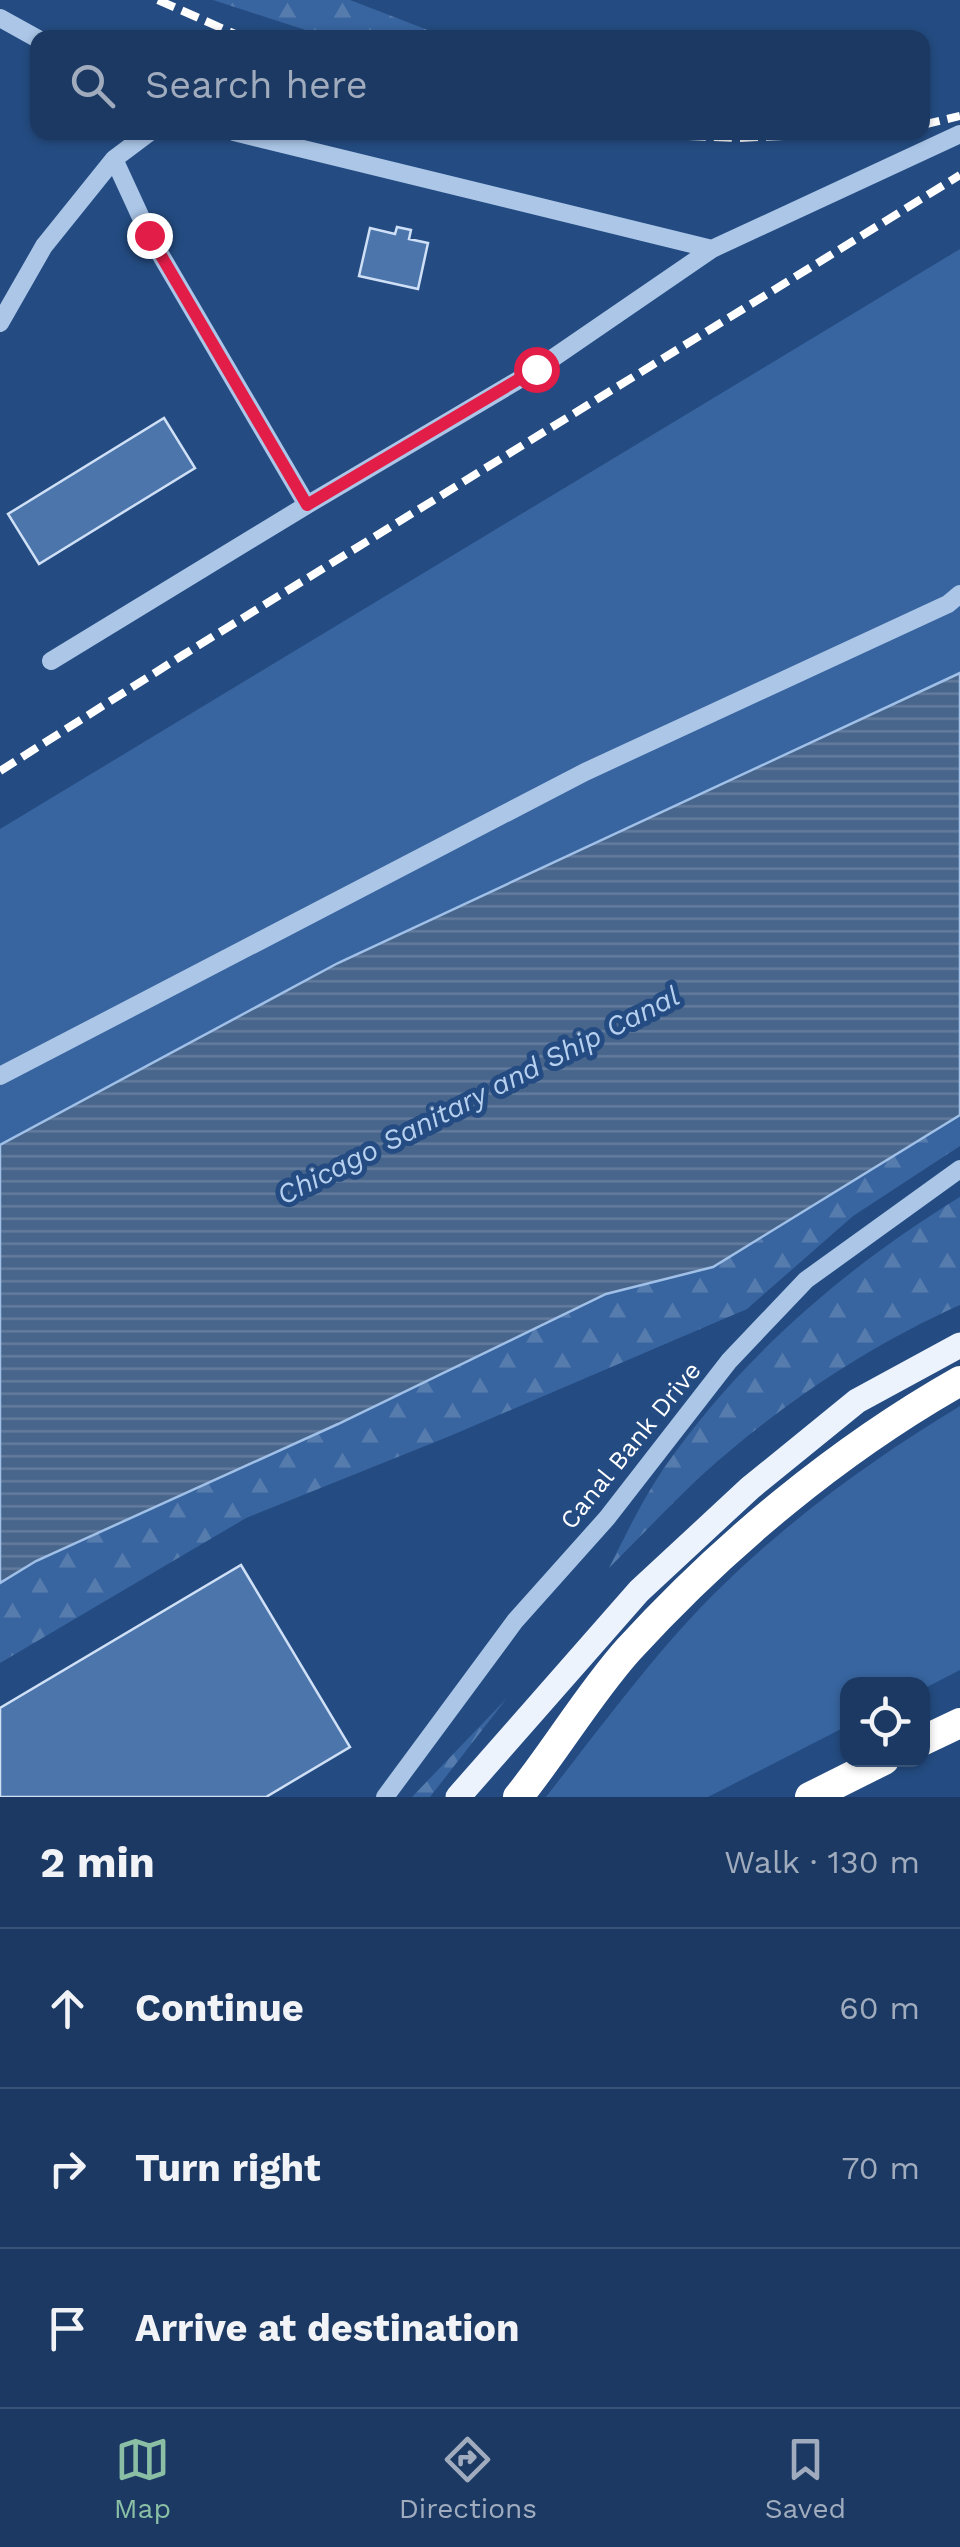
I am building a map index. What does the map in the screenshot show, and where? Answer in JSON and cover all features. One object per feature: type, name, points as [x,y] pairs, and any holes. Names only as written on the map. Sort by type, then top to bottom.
[{"type":"highway","points":[[518,1797],[627,1652],[764,1516],[913,1408],[960,1381]]},
{"type":"highway","points":[[930,1736],[960,1723]]},
{"type":"highway","points":[[810,1797],[870,1767]]},
{"type":"main road","points":[[458,1797],[639,1591],[750,1488],[857,1401],[960,1346]]},
{"type":"street","points":[[0,18],[30,35]]},
{"type":"street","points":[[51,661],[536,369],[712,249],[960,134]]},
{"type":"street","points":[[0,323],[44,246],[114,160],[140,140]]},
{"type":"street","points":[[267,140],[712,249]]},
{"type":"street","points":[[114,160],[149,235],[307,505]]},
{"type":"street","points":[[0,1076],[586,772],[948,604],[960,594]]},
{"type":"street","name":"Canal Bank Drive","points":[[385,1797],[515,1621],[607,1518],[729,1361],[806,1280],[960,1169]]},
{"type":"green space","points":[[213,0],[350,0],[428,30],[305,30]]},
{"type":"green space","points":[[960,249],[960,673],[338,963],[0,1145],[0,829]]},
{"type":"green space","points":[[960,1115],[960,1146],[853,1216],[747,1309],[246,1518],[0,1663],[0,1583],[36,1561],[338,1424],[606,1294],[713,1267]]},
{"type":"green space","points":[[960,1197],[960,1305],[858,1359],[761,1426],[702,1475],[609,1568],[664,1468],[726,1389],[761,1352],[837,1284]]},
{"type":"green space","points":[[960,1406],[960,1670],[930,1685],[930,1677],[840,1677],[840,1730],[708,1797],[546,1797],[697,1612],[766,1546],[880,1458]]},
{"type":"green space","points":[[507,1698],[430,1797],[412,1797]]},
{"type":"water","name":"Chicago Sanitary and Ship Canal","points":[[960,673],[960,1115],[713,1267],[606,1294],[338,1424],[36,1561],[0,1583],[0,1145],[338,963]]},
{"type":"building","points":[[397,227],[411,230],[409,239],[428,243],[418,289],[359,276],[370,228],[395,234]]},
{"type":"building","points":[[164,418],[195,468],[39,564],[8,514]]},
{"type":"building","points":[[241,1565],[350,1747],[266,1797],[0,1797],[0,1708]]},
{"type":"railway","points":[[158,0],[226,30]]},
{"type":"railway","points":[[930,123],[960,116]]},
{"type":"railway","points":[[0,771],[960,175]]},
{"type":"route","points":[[149,235],[307,505],[536,369]]}]
